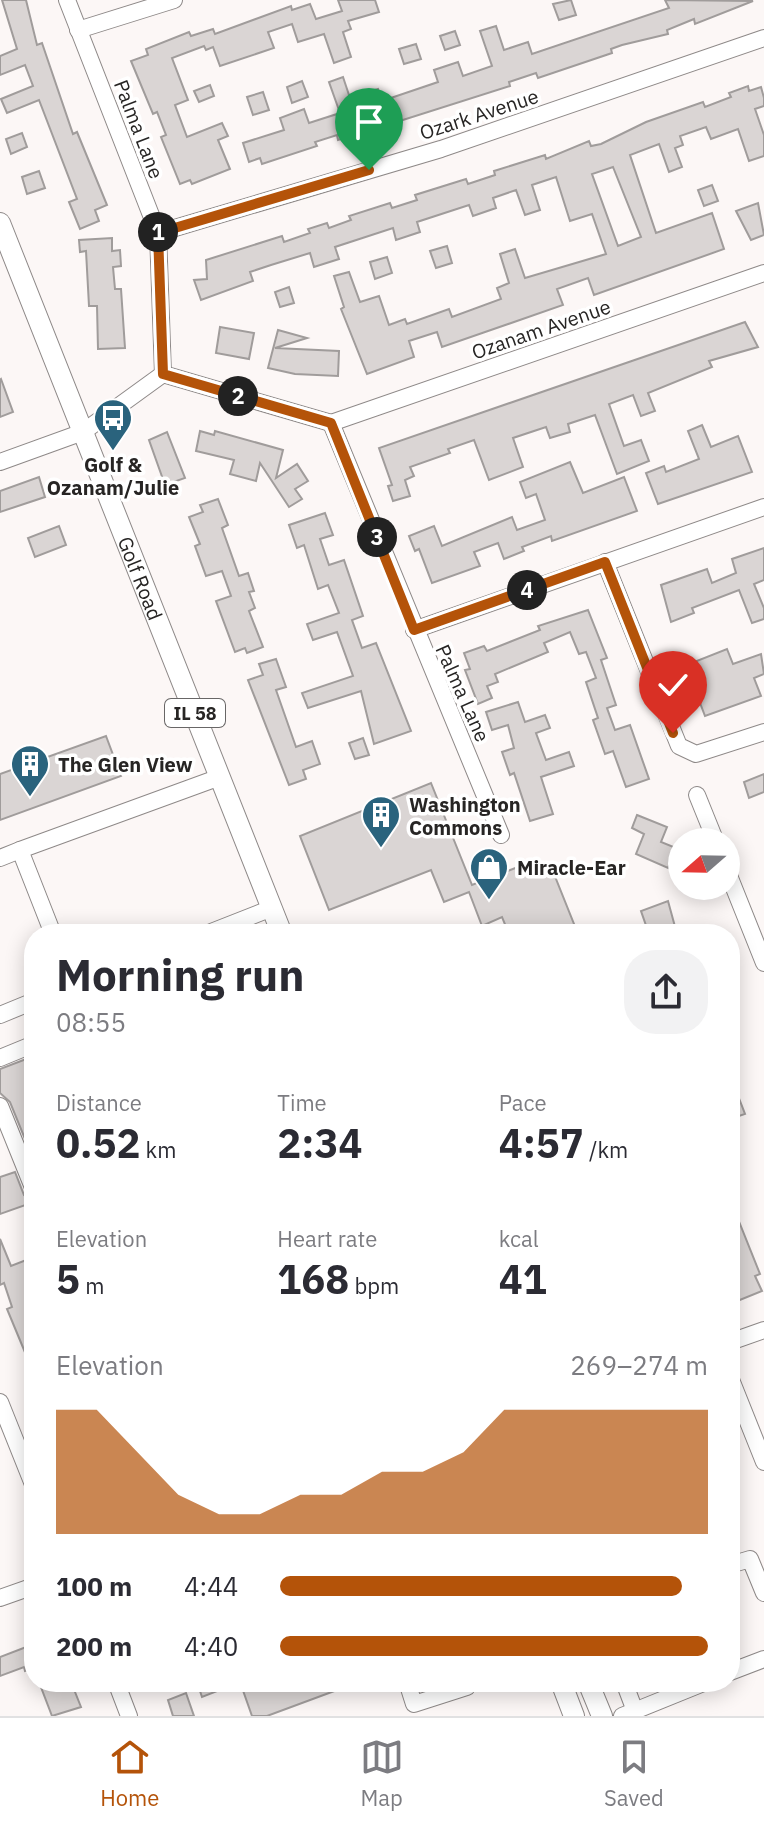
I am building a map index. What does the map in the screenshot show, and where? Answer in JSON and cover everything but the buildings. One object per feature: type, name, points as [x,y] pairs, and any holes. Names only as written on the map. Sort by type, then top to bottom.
[{"type":"main road","name":"Golf Road","points":[[0,223],[278,924]]},
{"type":"main road","points":[[565,1692],[574,1716]]},
{"type":"main road","points":[[592,1692],[602,1716]]},
{"type":"street","name":"Palma Lane","points":[[67,0],[158,233],[163,374]]},
{"type":"street","points":[[78,30],[174,0]]},
{"type":"street","name":"Ozark Avenue","points":[[158,233],[441,149],[764,38]]},
{"type":"street","name":"Ozanam Avenue","points":[[331,423],[764,273]]},
{"type":"street","points":[[0,462],[83,432],[163,374],[331,423]]},
{"type":"street","name":"Palma Lane","points":[[331,423],[501,835]]},
{"type":"street","points":[[414,630],[764,507]]},
{"type":"street","points":[[605,562],[673,733],[687,752],[707,752],[764,732]]},
{"type":"street","points":[[0,858],[220,777]]},
{"type":"street","points":[[697,795],[710,828]]},
{"type":"street","points":[[20,850],[49,924]]},
{"type":"street","points":[[739,900],[764,963]]},
{"type":"street","points":[[233,924],[272,908]]},
{"type":"street","points":[[0,1015],[24,1005]]},
{"type":"street","points":[[0,1058],[24,1048]]},
{"type":"street","points":[[0,1106],[24,1165]]},
{"type":"street","points":[[740,1338],[764,1330]]},
{"type":"street","points":[[740,1396],[758,1431],[764,1462]]},
{"type":"street","points":[[0,1402],[24,1462]]},
{"type":"street","points":[[740,1562],[750,1559],[764,1593]]},
{"type":"street","points":[[0,1598],[24,1590]]},
{"type":"street","points":[[740,1668],[764,1659]]},
{"type":"street","points":[[120,1692],[129,1716]]},
{"type":"street","points":[[410,1692],[414,1704],[451,1692]]},
{"type":"street","points":[[626,1692],[629,1713],[681,1692]]},
{"type":"place","name":"Golf & Ozanam/Julie","points":[[113,452]]},
{"type":"place","name":"The Glen View","points":[[30,798]]},
{"type":"place","name":"Washington Commons","points":[[381,849]]},
{"type":"place","name":"Miracle-Ear","points":[[489,901]]},
{"type":"route","points":[[369,170],[158,233],[163,374],[331,423],[414,630],[605,562],[673,733]]}]
